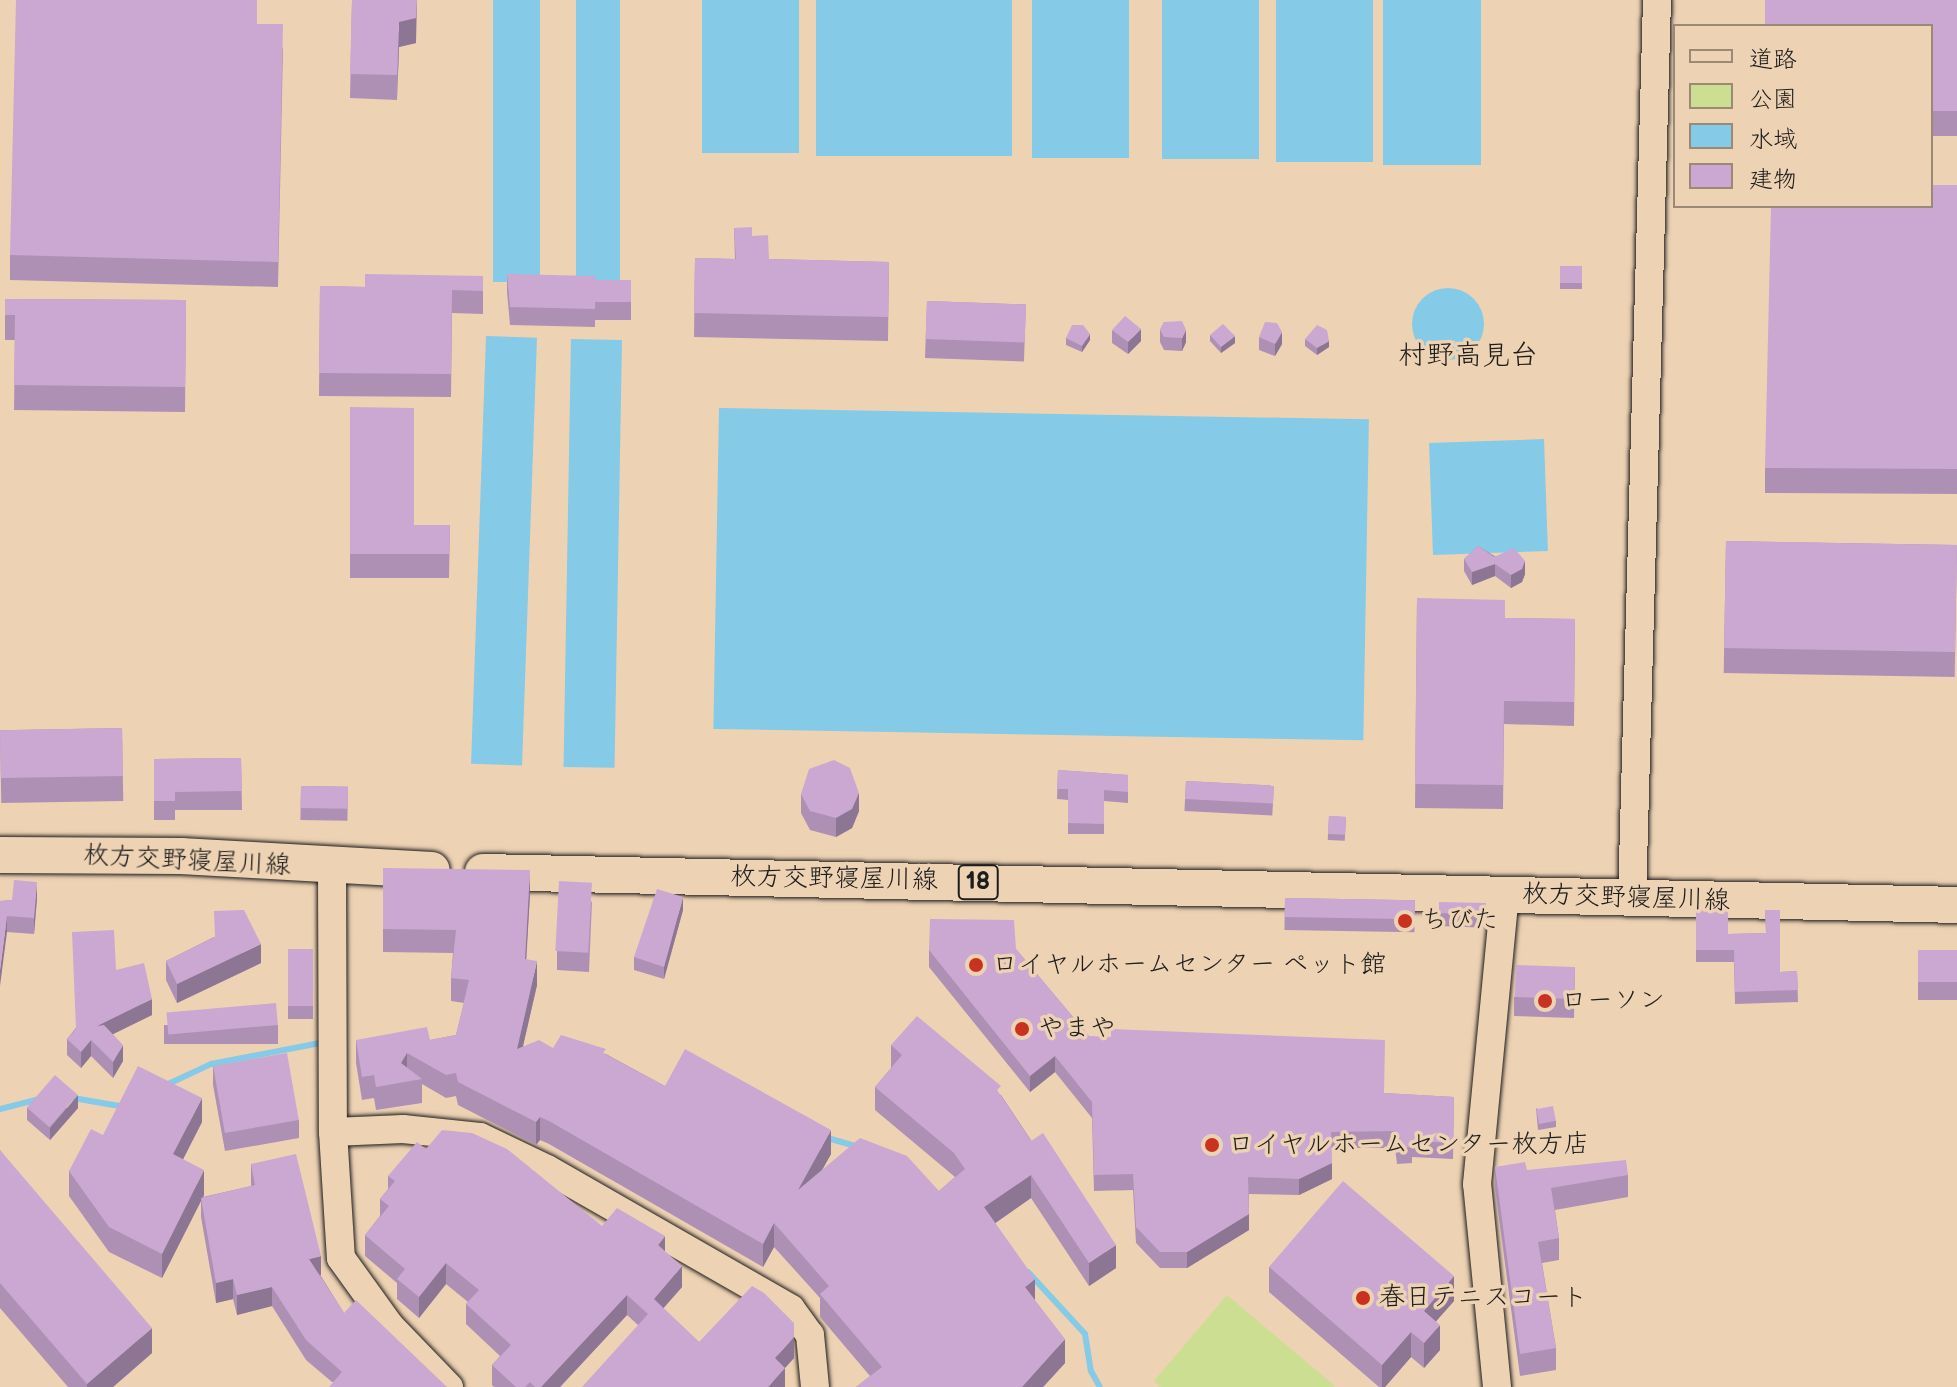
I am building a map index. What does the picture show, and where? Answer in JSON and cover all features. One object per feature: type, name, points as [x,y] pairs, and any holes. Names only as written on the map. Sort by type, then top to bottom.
[{"type":"main road","name":"枚方交野寝屋川線","points":[[0,855],[181,856],[332,868],[1957,905]]},
{"type":"street","points":[[1632,900],[1657,0]]},
{"type":"street","points":[[332,868],[333,1132],[341,1258],[390,1326],[449,1387]]},
{"type":"street","points":[[1497,1387],[1477,1184],[1505,893]]},
{"type":"street","points":[[333,1132],[403,1129],[480,1137],[547,1169],[791,1309],[810,1335],[815,1387]]},
{"type":"green space","points":[[1227,1295],[1336,1387],[1161,1387],[1154,1381]]},
{"type":"water","points":[[493,0],[540,0],[540,282],[493,282]]},
{"type":"water","points":[[576,0],[620,0],[620,288],[576,288]]},
{"type":"water","points":[[702,0],[799,0],[799,153],[702,153]]},
{"type":"water","points":[[816,0],[1012,0],[1012,156],[816,156]]},
{"type":"water","points":[[1032,0],[1129,0],[1129,158],[1032,158]]},
{"type":"water","points":[[1162,0],[1259,0],[1259,159],[1162,159]]},
{"type":"water","points":[[1276,0],[1373,0],[1373,162],[1276,162]]},
{"type":"water","points":[[1383,0],[1481,0],[1481,165],[1383,165]]},
{"type":"water","points":[[1448,288],[1468,294],[1478,304],[1484,324],[1478,344],[1468,354],[1448,360],[1428,354],[1418,344],[1412,324],[1418,304],[1428,294]]},
{"type":"water","points":[[486,336],[537,338],[522,766],[471,764]]},
{"type":"water","points":[[571,339],[622,340],[615,768],[564,767]]},
{"type":"water","points":[[719,408],[1369,419],[1363,740],[713,729]]},
{"type":"water","points":[[1544,439],[1548,551],[1433,555],[1429,443]]},
{"type":"building","points":[[16,0],[257,0],[257,24],[283,24],[278,262],[10,255]]},
{"type":"building","points":[[352,0],[417,0],[416,18],[399,22],[397,75],[350,74]]},
{"type":"building","points":[[1765,0],[1957,0],[1957,111],[1933,111],[1933,24],[1765,24]]},
{"type":"building","points":[[1933,185],[1957,185],[1957,469],[1765,468],[1771,208],[1933,208]]},
{"type":"building","points":[[752,227],[752,236],[768,235],[769,259],[889,262],[888,317],[694,313],[695,258],[736,259],[734,228]]},
{"type":"building","points":[[1560,266],[1582,266],[1582,283],[1560,283]]},
{"type":"building","points":[[365,274],[483,276],[483,291],[452,290],[451,374],[319,373],[320,286],[365,287]]},
{"type":"building","points":[[507,274],[631,280],[631,302],[595,302],[595,309],[510,307]]},
{"type":"building","points":[[5,299],[186,300],[185,387],[14,385],[15,315],[5,315]]},
{"type":"building","points":[[927,301],[1026,304],[1025,342],[926,339]]},
{"type":"building","points":[[1125,316],[1141,329],[1128,342],[1112,330]]},
{"type":"building","points":[[1182,321],[1186,330],[1182,338],[1164,337],[1160,330],[1164,322]]},
{"type":"building","points":[[1265,322],[1277,323],[1282,332],[1275,344],[1259,337]]},
{"type":"building","points":[[1223,324],[1235,336],[1221,347],[1210,335]]},
{"type":"building","points":[[1072,325],[1083,325],[1090,334],[1082,346],[1066,338]]},
{"type":"building","points":[[1317,325],[1327,330],[1329,341],[1317,348],[1305,339]]},
{"type":"building","points":[[350,407],[414,408],[414,525],[450,525],[449,554],[350,554]]},
{"type":"building","points":[[1726,541],[1957,545],[1955,652],[1724,648]]},
{"type":"building","points":[[1478,546],[1494,557],[1514,548],[1525,561],[1522,569],[1511,575],[1495,564],[1472,572],[1464,559]]},
{"type":"building","points":[[1417,598],[1505,600],[1505,618],[1575,619],[1574,702],[1504,701],[1503,785],[1415,784]]},
{"type":"building","points":[[122,728],[123,776],[1,778],[0,730]]},
{"type":"building","points":[[241,758],[242,791],[175,792],[175,801],[154,801],[154,759]]},
{"type":"building","points":[[834,760],[850,768],[859,793],[852,809],[836,818],[810,811],[801,794],[809,769]]},
{"type":"building","points":[[1058,770],[1128,775],[1128,792],[1104,790],[1104,824],[1068,823],[1068,789],[1057,789]]},
{"type":"building","points":[[1186,781],[1274,786],[1273,804],[1185,799]]},
{"type":"building","points":[[301,786],[348,787],[348,809],[301,808]]},
{"type":"building","points":[[1329,816],[1346,817],[1345,835],[1328,834]]},
{"type":"building","points":[[383,868],[530,870],[525,959],[537,961],[517,1049],[539,1040],[553,1048],[561,1035],[606,1049],[603,1053],[665,1086],[685,1049],[831,1130],[798,1190],[860,1138],[907,1156],[939,1191],[965,1169],[954,1153],[875,1087],[902,1055],[891,1045],[917,1016],[1001,1086],[997,1090],[1031,1141],[1043,1133],[1116,1245],[1089,1263],[1031,1175],[984,1207],[1035,1279],[1025,1287],[1065,1339],[1022,1387],[856,1387],[882,1367],[820,1294],[829,1286],[774,1223],[763,1244],[549,1121],[540,1117],[536,1122],[458,1082],[456,1073],[446,1075],[407,1053],[401,1063],[422,1079],[376,1087],[374,1075],[362,1077],[356,1040],[427,1027],[430,1040],[456,1035],[469,980],[451,978],[456,930],[383,929]]},
{"type":"building","points":[[14,880],[37,882],[34,918],[7,916],[0,970],[0,901],[12,900]]},
{"type":"building","points":[[559,881],[592,883],[588,953],[555,951]]},
{"type":"building","points":[[657,889],[683,897],[664,967],[634,957]]},
{"type":"building","points":[[1285,898],[1415,900],[1415,919],[1285,917]]},
{"type":"building","points":[[1439,902],[1486,903],[1484,916],[1439,913]]},
{"type":"building","points":[[1696,908],[1728,909],[1728,934],[1766,933],[1765,910],[1780,910],[1780,972],[1797,971],[1798,990],[1735,992],[1734,950],[1696,950]]},
{"type":"building","points":[[244,910],[261,944],[177,984],[166,961],[215,937],[214,911]]},
{"type":"building","name":"ロイヤルホームセンター枚方店","points":[[930,919],[1014,920],[1016,949],[1089,1036],[1111,1037],[1111,1029],[1385,1040],[1384,1093],[1454,1097],[1453,1143],[1411,1141],[1412,1147],[1397,1148],[1395,1131],[1331,1132],[1332,1163],[1299,1179],[1248,1177],[1249,1214],[1187,1252],[1160,1252],[1136,1227],[1133,1174],[1094,1175],[1092,1102],[1055,1056],[1030,1076],[929,950]]},
{"type":"building","points":[[114,930],[116,970],[144,963],[152,999],[97,1026],[104,1025],[123,1045],[113,1062],[91,1040],[81,1052],[67,1039],[76,1029],[72,932]]},
{"type":"building","points":[[288,949],[313,949],[313,1006],[288,1006]]},
{"type":"building","points":[[1918,950],[1957,950],[1957,982],[1918,982]]},
{"type":"building","points":[[1516,965],[1575,967],[1574,999],[1515,997]]},
{"type":"building","points":[[276,1003],[278,1025],[168,1035],[166,1013]]},
{"type":"building","points":[[287,1053],[299,1120],[225,1133],[213,1066]]},
{"type":"building","points":[[138,1066],[202,1098],[173,1154],[204,1170],[162,1254],[109,1227],[69,1171],[91,1129],[103,1135]]},
{"type":"building","points":[[55,1075],[78,1095],[49,1127],[27,1107]]},
{"type":"building","points":[[1553,1106],[1556,1121],[1539,1124],[1536,1109]]},
{"type":"building","points":[[442,1130],[472,1133],[507,1149],[602,1226],[617,1208],[665,1236],[658,1245],[682,1266],[654,1299],[699,1342],[752,1286],[764,1293],[794,1323],[794,1337],[775,1358],[785,1368],[768,1387],[582,1387],[648,1314],[627,1295],[541,1387],[535,1387],[530,1382],[525,1387],[516,1387],[492,1365],[511,1345],[466,1304],[479,1290],[446,1263],[419,1297],[397,1279],[405,1269],[365,1235],[389,1206],[380,1199],[395,1181],[388,1176],[417,1142],[426,1149]]},
{"type":"building","points":[[0,1150],[152,1328],[87,1384],[0,1283]]},
{"type":"building","points":[[296,1154],[321,1256],[309,1259],[344,1313],[356,1300],[447,1387],[329,1387],[342,1372],[306,1340],[272,1287],[237,1295],[233,1279],[216,1283],[201,1198],[255,1185],[251,1164]]},
{"type":"building","points":[[1626,1160],[1628,1175],[1551,1188],[1559,1238],[1538,1242],[1556,1348],[1520,1354],[1495,1167],[1525,1162],[1527,1170]]},
{"type":"building","points":[[1343,1181],[1454,1276],[1424,1311],[1440,1325],[1424,1343],[1411,1332],[1382,1365],[1269,1267]]},
{"type":"waterway","points":[[166,1085],[211,1064],[320,1043]]},
{"type":"waterway","points":[[73,1098],[125,1107]]},
{"type":"waterway","points":[[0,1109],[39,1099]]},
{"type":"waterway","points":[[824,1137],[859,1147]]},
{"type":"waterway","points":[[1028,1272],[1085,1334],[1091,1371],[1100,1387]]},
{"type":"place","name":"ちびた","points":[[1405,921]]},
{"type":"place","name":"ロイヤルホームセンター ペット館","points":[[976,965]]},
{"type":"place","name":"ローソン","points":[[1545,1001]]},
{"type":"place","name":"やまや","points":[[1022,1029]]},
{"type":"place","name":"ロイヤルホームセンター枚方店","points":[[1212,1145]]},
{"type":"place","name":"春日テニスコート","points":[[1363,1298]]},
{"type":"district","name":"村野高見台","points":[[1468,356]]}]
